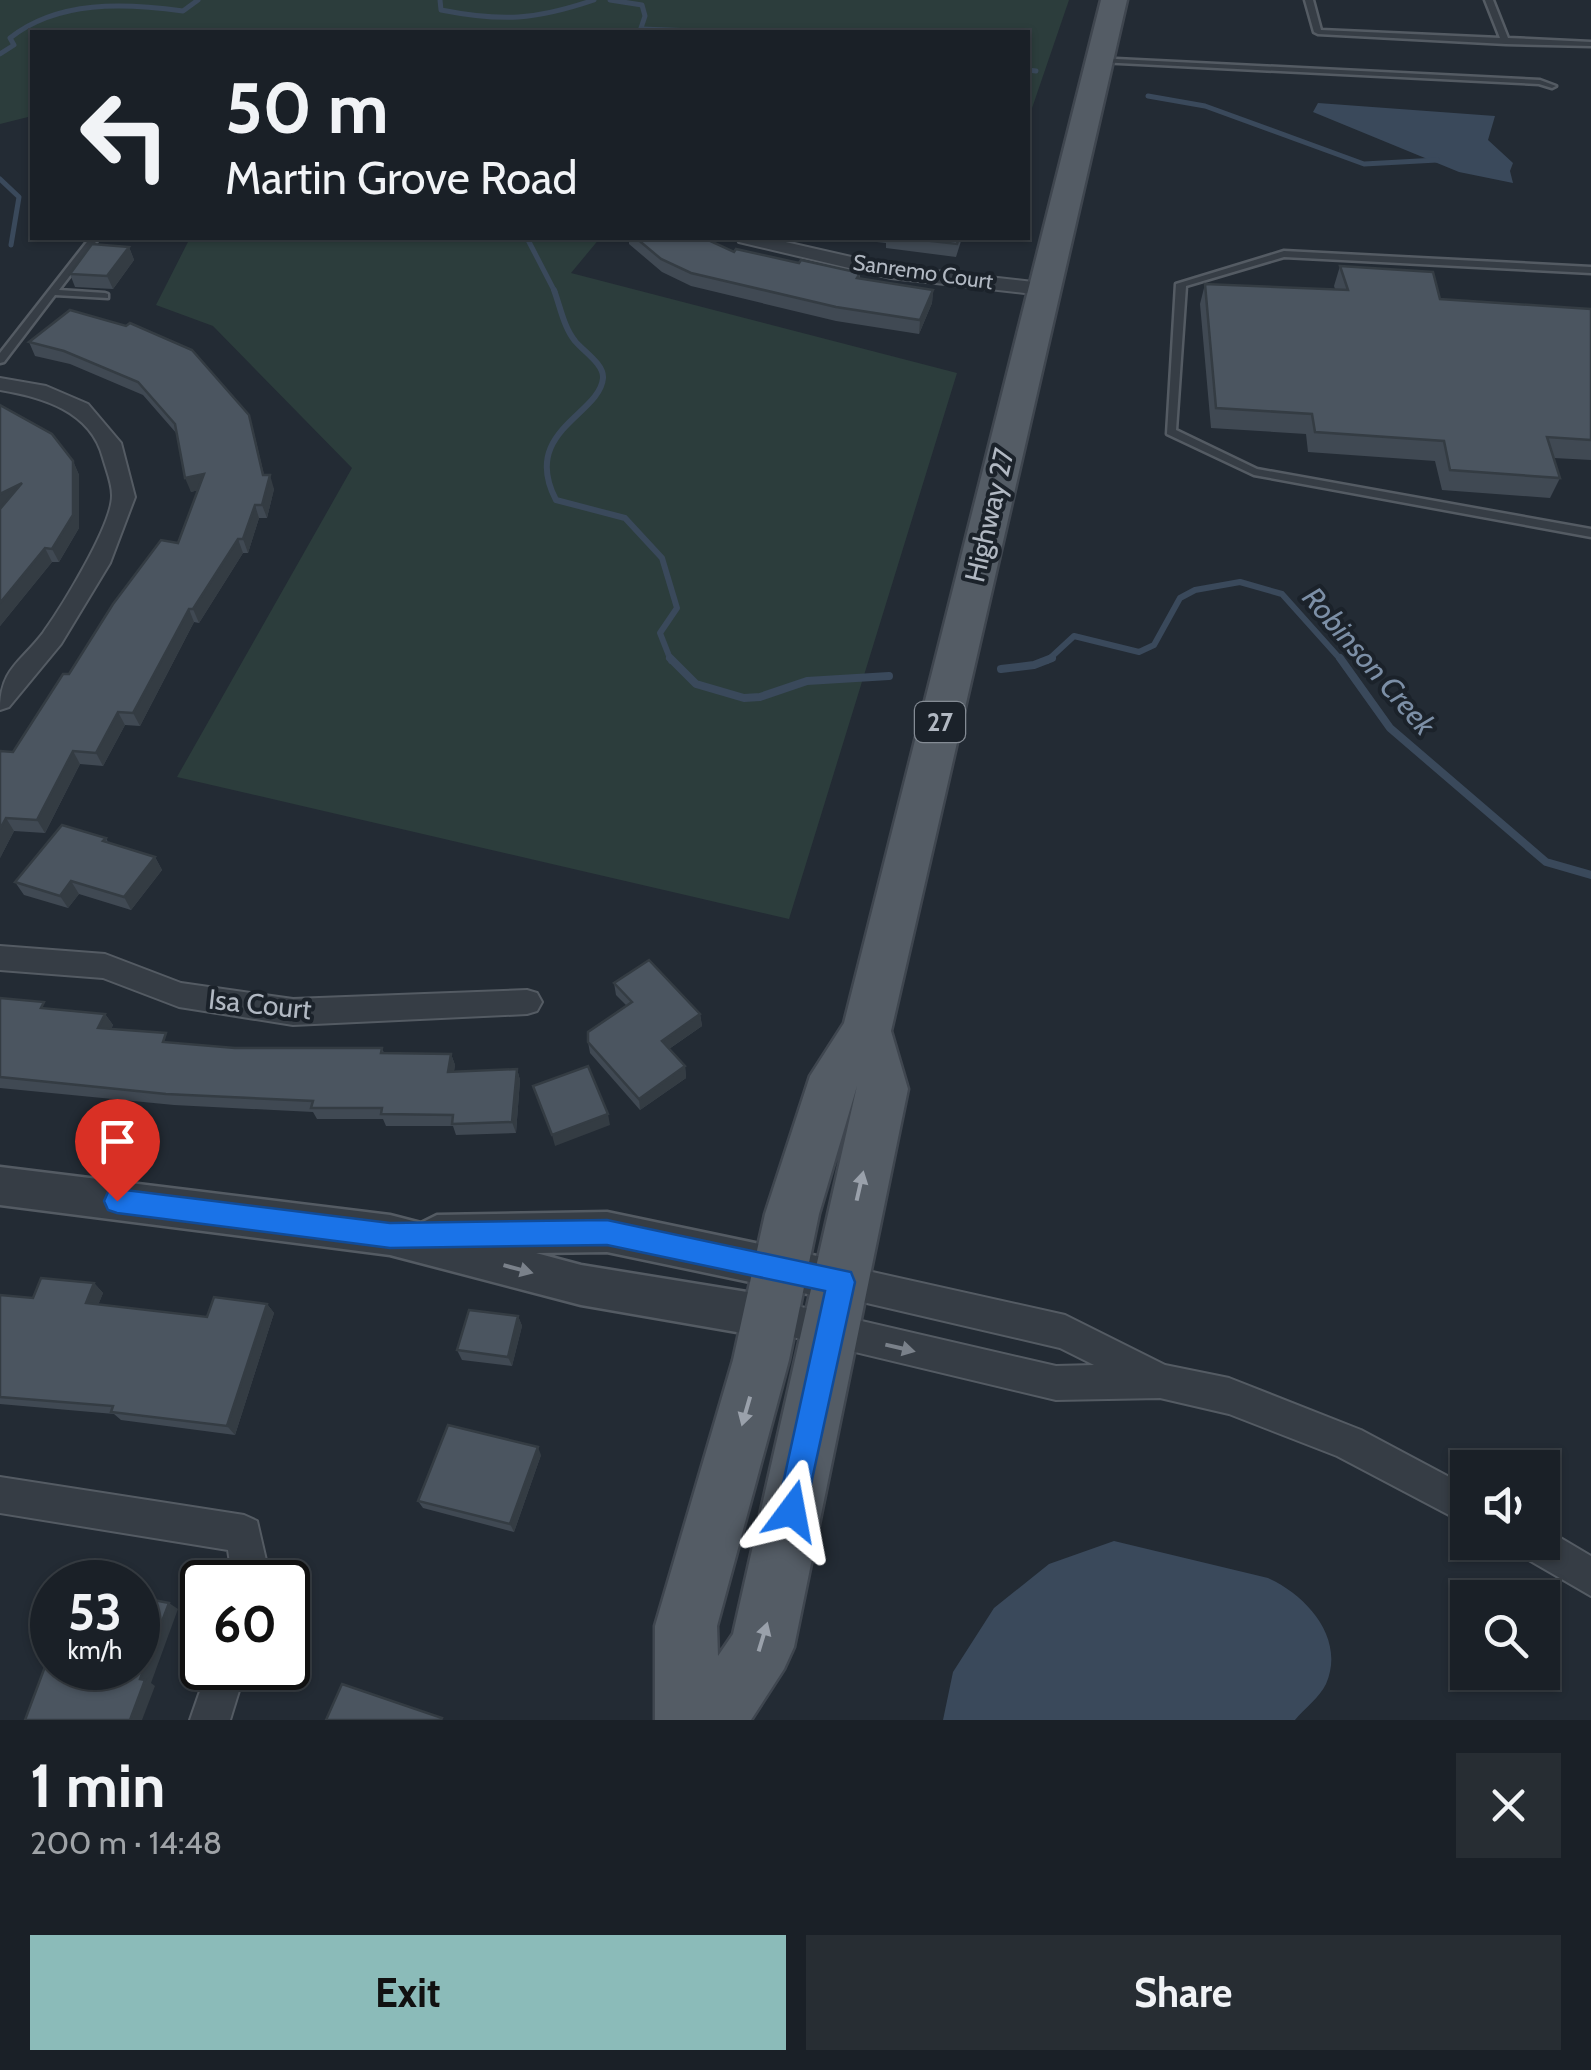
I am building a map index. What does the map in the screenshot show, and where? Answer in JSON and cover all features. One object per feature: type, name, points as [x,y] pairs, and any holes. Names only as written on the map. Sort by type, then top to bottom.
[{"type":"main road","name":"Highway 27","points":[[687,1720],[686,1626],[776,1292],[792,1214],[835,1076],[867,1031],[1114,0]]},
{"type":"main road","name":"Highway 27","points":[[713,1720],[762,1648],[883,1089],[867,1031]]},
{"type":"street","name":"Sanremo Court","points":[[755,240],[891,272],[1042,289]]},
{"type":"street","points":[[0,384],[39,390],[82,408],[110,443],[124,497],[98,563],[80,593],[52,638],[0,701]]},
{"type":"street","name":"Isa Court","points":[[0,958],[104,966],[178,995],[294,1012],[526,1002]]},
{"type":"street","points":[[0,1186],[390,1236],[581,1285],[776,1292]]},
{"type":"street","points":[[390,1236],[607,1232],[776,1292],[837,1306],[1065,1332],[1160,1381]]},
{"type":"street","points":[[837,1306],[1056,1383],[1160,1381],[1228,1396],[1348,1443],[1450,1497]]},
{"type":"street","points":[[0,1495],[244,1534],[248,1560]]},
{"type":"street","points":[[1560,1558],[1591,1577]]},
{"type":"street","points":[[210,1720],[219,1690]]},
{"type":"lane","points":[[1309,0],[1318,32],[1591,44]]},
{"type":"lane","points":[[1489,0],[1506,42]]},
{"type":"lane","points":[[1099,60],[1540,82],[1552,86]]},
{"type":"lane","points":[[0,360],[92,240]]},
{"type":"lane","points":[[1591,270],[1284,254],[1181,284],[1171,432],[1254,472],[1591,533]]},
{"type":"lane","points":[[52,292],[105,296]]},
{"type":"shaded area","points":[[0,0],[1069,0],[1031,111],[1030,30],[30,30],[30,116],[0,124]]},
{"type":"shaded area","points":[[189,240],[598,240],[571,273],[957,373],[789,919],[177,777],[352,468],[213,326],[156,305]]},
{"type":"water","points":[[1318,103],[1495,116],[1488,140],[1513,163],[1513,183],[1459,172],[1313,112]]},
{"type":"water","points":[[1114,1541],[1268,1578],[1296,1595],[1319,1620],[1331,1650],[1331,1667],[1320,1694],[1295,1720],[943,1720],[953,1672],[994,1608],[1049,1564]]},
{"type":"building","points":[[638,240],[708,240],[734,252],[736,249],[799,263],[801,260],[860,273],[857,278],[933,290],[920,320],[836,307],[691,273],[661,259]]},
{"type":"building","points":[[922,240],[958,240],[957,244]]},
{"type":"building","points":[[92,244],[129,247],[107,276],[70,274]]},
{"type":"building","points":[[1340,266],[1433,272],[1440,299],[1591,309],[1591,440],[1547,437],[1560,478],[1450,470],[1444,441],[1315,432],[1312,414],[1216,408],[1205,284],[1348,290]]},
{"type":"building","points":[[70,310],[126,326],[130,323],[192,350],[249,415],[263,475],[270,475],[262,505],[255,505],[243,539],[238,539],[193,609],[189,609],[133,713],[118,712],[96,753],[73,751],[37,820],[6,818],[0,829],[0,751],[13,752],[63,674],[69,674],[113,604],[161,540],[178,543],[204,474],[185,478],[175,424],[138,382],[64,351],[29,342]]},
{"type":"building","points":[[0,405],[52,434],[73,461],[73,515],[52,549],[45,548],[0,603],[0,509],[22,483],[0,494]]},
{"type":"building","points":[[62,825],[155,857],[124,897],[71,881],[60,896],[15,882]]},
{"type":"building","points":[[649,960],[700,1014],[662,1041],[685,1066],[639,1099],[588,1042],[588,1032],[632,1002],[614,983]]},
{"type":"building","points":[[0,998],[44,1002],[41,1008],[105,1014],[98,1028],[166,1033],[163,1042],[235,1048],[382,1048],[381,1053],[451,1054],[448,1072],[517,1069],[512,1122],[452,1124],[453,1115],[381,1114],[382,1108],[311,1108],[313,1101],[166,1094],[0,1077]]},
{"type":"building","points":[[588,1066],[608,1114],[552,1135],[533,1086]]},
{"type":"building","points":[[41,1278],[94,1283],[86,1303],[207,1317],[214,1297],[267,1304],[227,1426],[111,1412],[113,1406],[0,1397],[0,1295],[33,1298]]},
{"type":"building","points":[[469,1310],[518,1316],[508,1357],[457,1350]]},
{"type":"building","points":[[448,1425],[538,1447],[510,1524],[418,1501]]},
{"type":"building","points":[[160,1601],[169,1603],[160,1627]]},
{"type":"building","points":[[342,1684],[442,1718],[326,1720]]},
{"type":"building","points":[[36,1690],[141,1690],[130,1720],[25,1720]]},
{"type":"waterway","name":"Robinson Creek","points":[[0,54],[14,45],[10,38],[29,26],[70,11],[115,6],[183,11],[198,0]]},
{"type":"waterway","points":[[440,0],[441,10],[501,17],[554,12],[594,0]]},
{"type":"waterway","name":"Robinson Creek","points":[[610,0],[642,5],[645,16],[640,30]]},
{"type":"waterway","points":[[642,29],[668,30]]},
{"type":"waterway","points":[[1030,70],[1036,71]]},
{"type":"waterway","points":[[1148,96],[1205,106],[1364,164],[1437,160]]},
{"type":"waterway","points":[[0,179],[19,197],[11,245]]},
{"type":"waterway","name":"Robinson Creek","points":[[528,240],[554,290]]},
{"type":"waterway","name":"Robinson Creek","points":[[554,290],[571,336],[597,363],[603,378],[599,391],[554,441],[548,457],[548,476],[556,500],[625,518],[662,558],[677,608],[660,633],[671,661]]},
{"type":"waterway","name":"Robinson Creek","points":[[1049,659],[1074,636],[1139,652],[1154,645],[1180,598],[1195,590],[1240,582],[1282,594],[1342,661]]},
{"type":"waterway","name":"Robinson Creek","points":[[670,658],[696,684],[744,698],[760,697],[807,681],[889,676]]},
{"type":"waterway","name":"Robinson Creek","points":[[1340,658],[1390,728],[1546,862],[1591,875]]},
{"type":"waterway","name":"Robinson Creek","points":[[1001,669],[1049,659]]},
{"type":"route","points":[[117,1201],[390,1236],[607,1232],[736,1256],[841,1282],[792,1511]]}]
